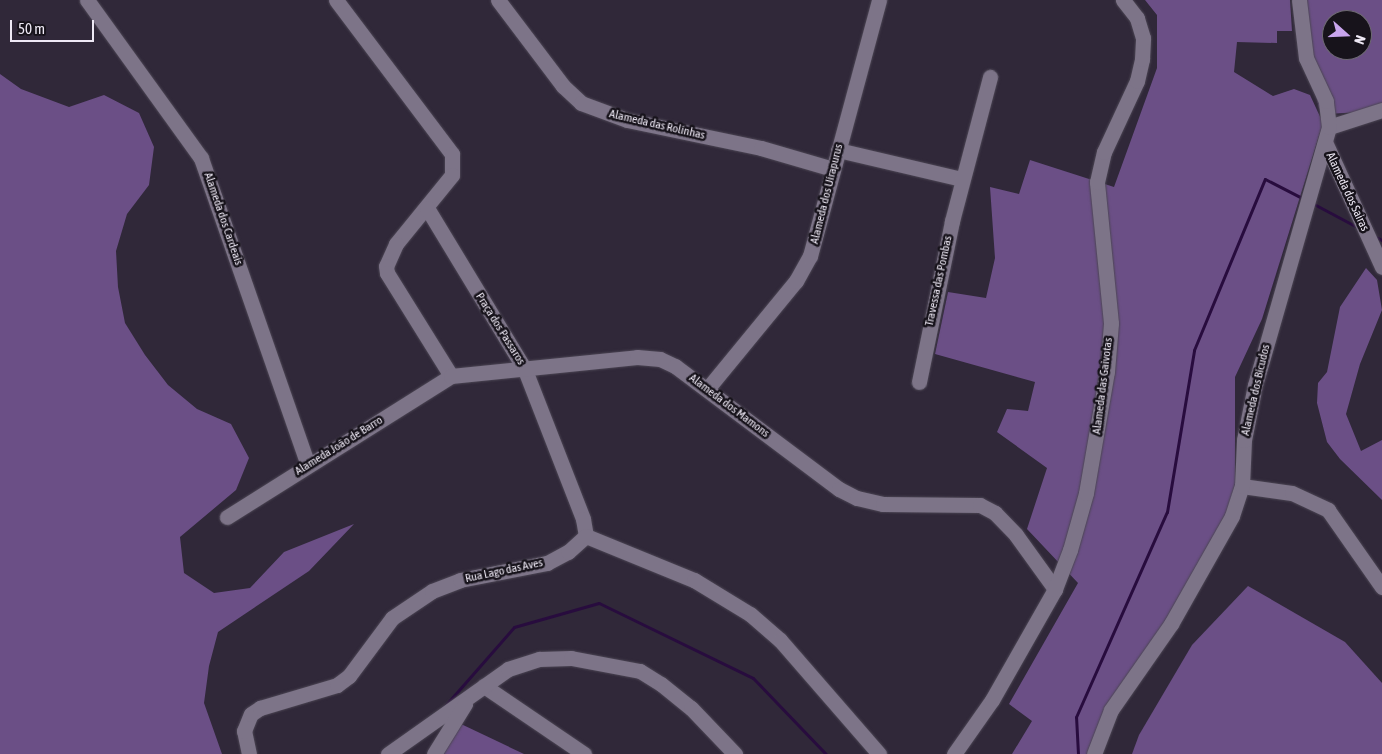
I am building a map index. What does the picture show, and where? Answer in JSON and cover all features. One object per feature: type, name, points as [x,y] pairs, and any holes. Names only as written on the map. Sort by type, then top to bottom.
[{"type":"street","name":"Alameda dos Cardeais","points":[[87,0],[201,158],[308,465]]},
{"type":"street","points":[[336,0],[452,154],[452,175],[391,251],[387,273],[451,376]]},
{"type":"street","name":"Alameda das Rolinhas","points":[[498,0],[562,86],[581,103],[627,120],[761,148],[833,169]]},
{"type":"street","name":"Alameda dos Uírapurus","points":[[708,388],[796,281],[810,256],[879,0]]},
{"type":"street","name":"Alameda das Gaivotas","points":[[954,754],[992,700],[1055,589],[1070,550],[1086,493],[1107,372],[1110,323],[1108,279],[1096,200],[1097,182],[1104,152],[1137,81],[1142,59],[1142,38],[1137,18],[1123,0]]},
{"type":"street","name":"Alameda dos Bicudos","points":[[1094,754],[1111,710],[1170,624],[1232,516],[1242,486],[1244,440],[1255,385],[1300,223],[1326,144],[1329,127],[1326,102],[1306,58],[1299,0]]},
{"type":"street","name":"Travessa das Pombas","points":[[919,382],[931,313],[962,179],[990,77]]},
{"type":"street","points":[[1329,127],[1382,110]]},
{"type":"street","name":"Alameda dos Sairas","points":[[1326,144],[1382,266]]},
{"type":"street","points":[[838,150],[962,179]]},
{"type":"street","name":"Praça dos Passaros","points":[[427,208],[525,370],[451,376]]},
{"type":"street","name":"Alameda dos Mamons","points":[[525,370],[637,357],[660,359],[708,388],[839,489],[857,498],[883,504],[980,504],[995,513],[1016,535],[1055,589]]},
{"type":"street","points":[[525,370],[583,519],[586,536],[694,580],[750,614],[780,640],[879,754]]},
{"type":"street","name":"Alameda João de Barro","points":[[227,517],[451,376]]},
{"type":"street","points":[[1242,486],[1292,493],[1328,510],[1382,587]]},
{"type":"street","name":"Rua Lago das Aves","points":[[249,754],[244,731],[251,714],[260,708],[337,685],[349,676],[392,618],[432,590],[460,580],[546,563],[568,552],[586,536]]},
{"type":"street","points":[[388,754],[508,669],[539,659],[571,658],[640,671],[691,708],[736,754]]},
{"type":"street","points":[[484,686],[584,754]]},
{"type":"street","points":[[434,754],[468,698]]},
{"type":"shaded area","points":[[1145,0],[1290,0],[1292,31],[1277,31],[1277,43],[1237,42],[1234,72],[1273,96],[1294,89],[1310,95],[1323,123],[1262,319],[1235,377],[1235,484],[1225,519],[1090,754],[1012,754],[1032,721],[1009,704],[1078,583],[1027,529],[1047,468],[997,432],[1007,409],[1028,411],[1035,382],[935,354],[948,292],[986,298],[995,258],[990,187],[1019,194],[1030,160],[1114,187],[1157,68],[1157,15]]},
{"type":"shaded area","points":[[1293,0],[1382,0],[1382,111],[1326,114],[1319,108]]},
{"type":"shaded area","points":[[0,74],[21,89],[69,107],[104,95],[139,113],[154,147],[149,185],[127,214],[116,251],[118,287],[125,323],[145,355],[168,385],[197,409],[231,424],[249,458],[236,490],[180,537],[184,573],[214,593],[250,588],[284,552],[354,524],[309,571],[218,632],[209,666],[204,703],[222,754],[0,754]]},
{"type":"shaded area","points":[[1366,268],[1377,280],[1382,310],[1360,364],[1346,414],[1361,451],[1382,440],[1382,500],[1340,459],[1327,442],[1317,403],[1318,383],[1327,372],[1340,307]]},
{"type":"shaded area","points":[[1248,586],[1345,642],[1382,683],[1382,754],[1132,754],[1139,735],[1192,645]]},
{"type":"shaded area","points":[[461,724],[524,754],[440,754]]},
{"type":"waterway","points":[[1078,754],[1076,717],[1167,512],[1194,350],[1265,179],[1304,199]]},
{"type":"waterway","points":[[1312,203],[1357,227]]},
{"type":"waterway","points":[[1374,236],[1382,240]]},
{"type":"waterway","points":[[444,707],[514,627],[599,603],[753,678],[826,754]]}]
